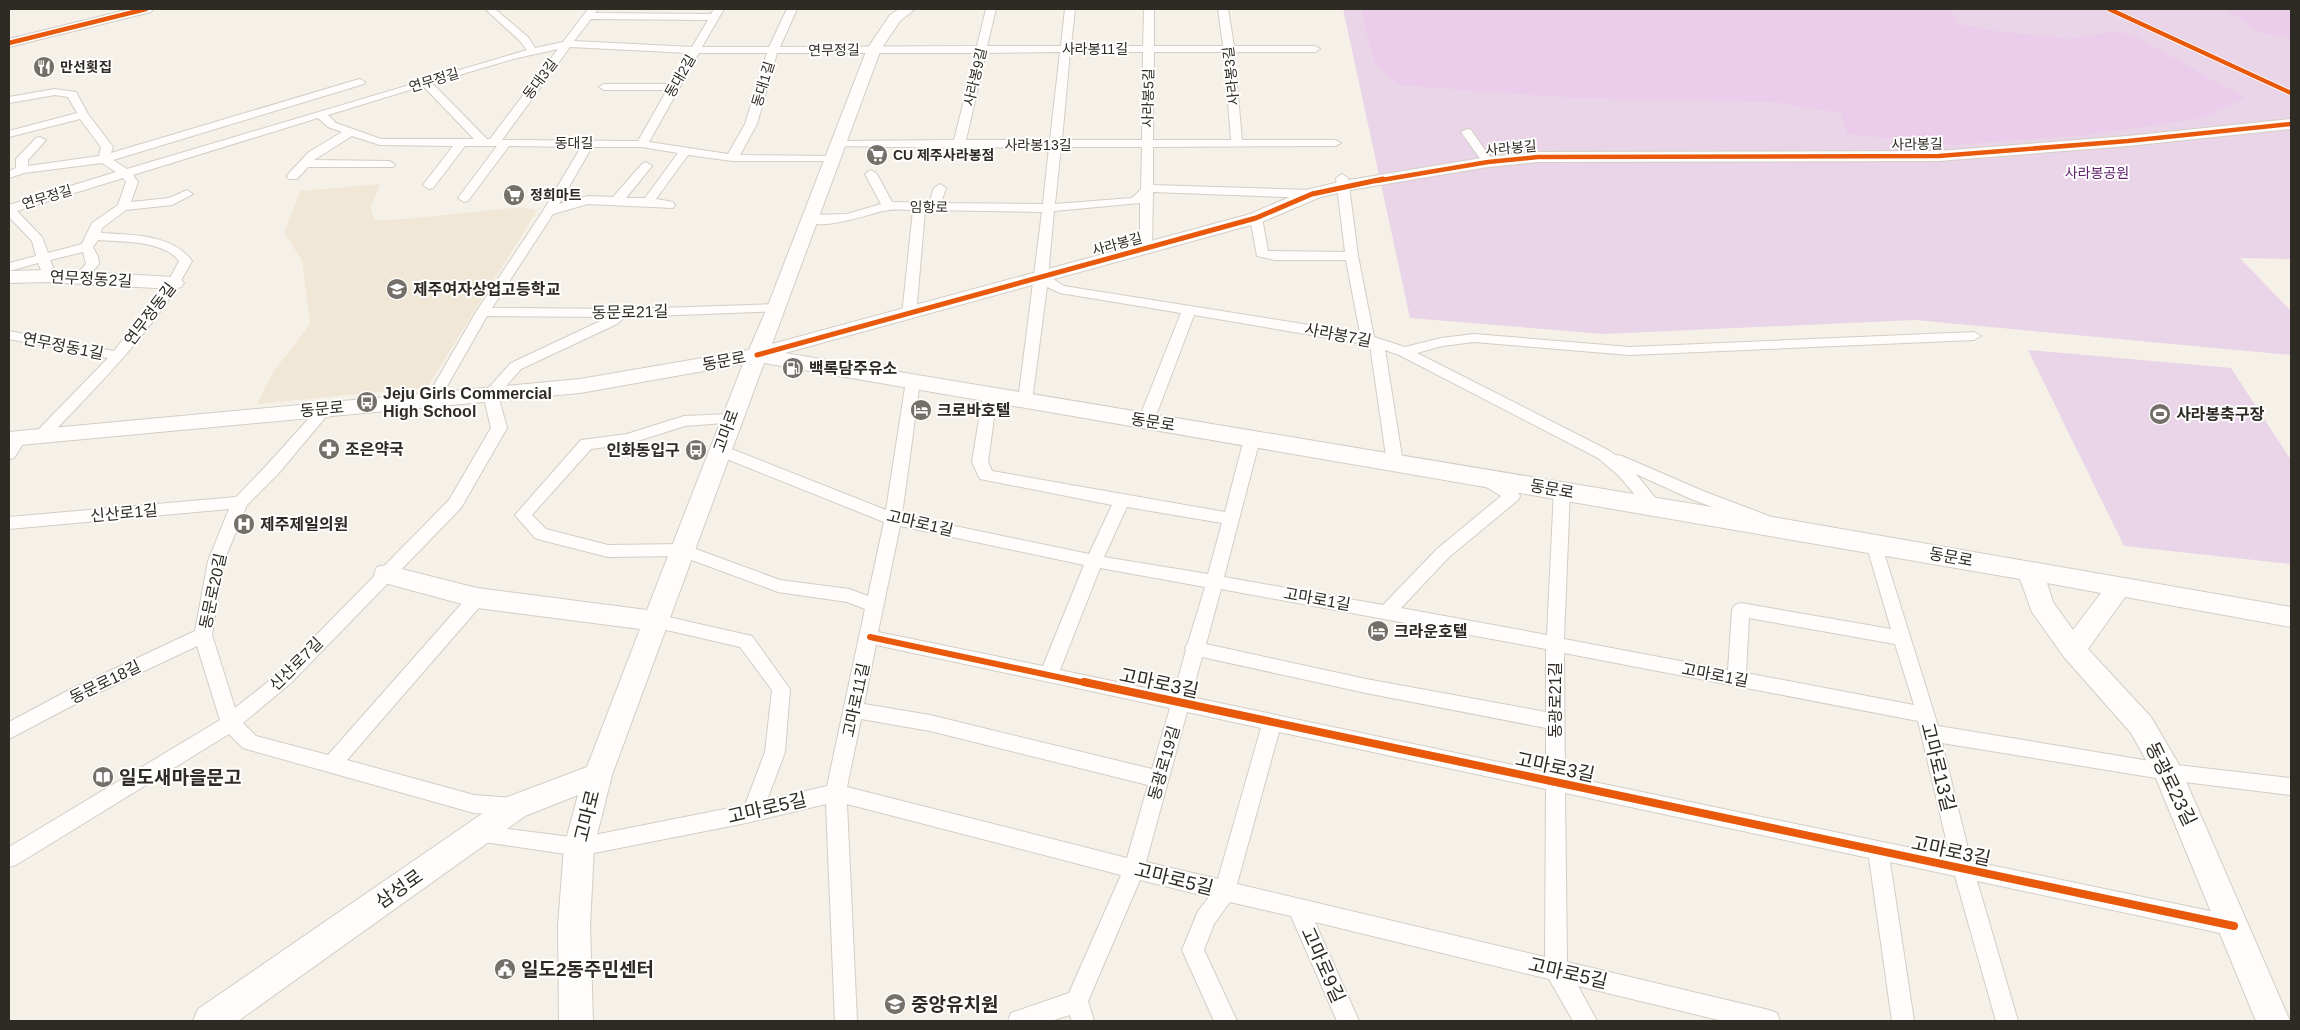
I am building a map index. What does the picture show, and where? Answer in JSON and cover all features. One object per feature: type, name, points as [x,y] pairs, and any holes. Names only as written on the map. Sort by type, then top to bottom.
[{"type":"main road","points":[[9,43],[146,9]]},
{"type":"main road","points":[[758,355],[874,49],[895,18],[908,9]]},
{"type":"main road","name":"사라봉길","points":[[758,355],[1256,218],[1343,182],[1488,162],[1546,157],[1939,156],[2128,142],[2291,124]]},
{"type":"main road","name":"연무정동2길","points":[[9,276],[46,267],[80,278],[174,283]]},
{"type":"main road","name":"동문로","points":[[12,444],[41,436],[580,386],[758,355],[1562,490],[2291,617]]},
{"type":"main road","name":"고마로","points":[[576,1021],[574,926],[579,848],[598,775],[730,419],[758,355]]},
{"type":"main road","name":"동광로23길","points":[[2030,571],[2041,605],[2073,650],[2141,725],[2168,772],[2273,1021]]},
{"type":"main road","points":[[386,574],[477,598],[655,622]]},
{"type":"main road","points":[[2073,650],[2119,587]]},
{"type":"main road","name":"삼성로","points":[[210,1021],[515,807],[598,775]]},
{"type":"street","points":[[490,9],[524,39],[532,50]]},
{"type":"street","name":"동대1길","points":[[732,158],[751,124],[773,50],[792,9]]},
{"type":"street","name":"사라봉9길","points":[[959,145],[991,9]]},
{"type":"street","points":[[1025,401],[1070,9]]},
{"type":"street","name":"사라봉5길","points":[[1146,249],[1149,9]]},
{"type":"street","name":"사라봉3길","points":[[1223,9],[1237,143]]},
{"type":"street","name":"동대3길","points":[[488,142],[590,13],[717,13]]},
{"type":"street","name":"동대2길","points":[[642,144],[717,13]]},
{"type":"street","name":"연무정길","points":[[46,267],[38,240],[9,210],[532,50],[567,44],[695,50],[874,49]]},
{"type":"street","name":"사라봉11길","points":[[874,49],[1316,49]]},
{"type":"street","points":[[40,140],[22,159],[22,170],[104,160],[360,82]]},
{"type":"street","points":[[426,83],[488,142]]},
{"type":"street","points":[[604,87],[674,86]]},
{"type":"street","points":[[9,100],[55,92],[72,94],[83,115],[107,147],[104,160]]},
{"type":"street","points":[[9,134],[83,115]]},
{"type":"street","name":"동대길","points":[[321,115],[332,125],[380,142],[395,158],[462,142],[642,144],[732,158],[836,152]]},
{"type":"street","points":[[293,176],[313,154],[352,132]]},
{"type":"street","points":[[1467,132],[1488,162]]},
{"type":"street","points":[[429,185],[462,142]]},
{"type":"street","points":[[464,198],[506,142]]},
{"type":"street","points":[[433,399],[483,312],[549,211],[589,143]]},
{"type":"street","name":"사라봉13길","points":[[836,152],[959,145],[1335,143]]},
{"type":"street","points":[[648,202],[686,150]]},
{"type":"street","points":[[304,163],[395,158]]},
{"type":"street","points":[[104,160],[125,173],[132,182],[123,206]]},
{"type":"street","points":[[617,200],[646,166]]},
{"type":"street","name":"연무정길","points":[[9,175],[22,170]]},
{"type":"street","points":[[871,174],[888,206]]},
{"type":"street","points":[[1343,182],[1352,256],[1373,341],[1395,463]]},
{"type":"street","points":[[934,207],[940,188]]},
{"type":"street","points":[[1048,208],[1136,200],[1148,188],[1312,194]]},
{"type":"street","points":[[80,278],[93,265],[94,258],[90,241],[96,226],[123,206],[172,201],[187,194]]},
{"type":"street","points":[[549,211],[588,200],[617,200],[669,205]]},
{"type":"street","name":"임항로","points":[[811,218],[848,218],[888,206],[1048,208]]},
{"type":"street","points":[[909,315],[919,207]]},
{"type":"street","points":[[1256,218],[1262,253],[1275,256],[1352,256]]},
{"type":"street","name":"연무정동길","points":[[9,267],[46,267],[90,241],[137,240],[171,247],[183,254],[186,261],[184,268],[174,283],[118,356],[41,436]]},
{"type":"street","name":"사라봉7길","points":[[1040,278],[1060,289],[1373,341],[1404,352],[1603,454],[1625,472],[1653,506]]},
{"type":"street","name":"동문로21길","points":[[483,312],[622,313],[777,308]]},
{"type":"street","points":[[1146,421],[1189,310]]},
{"type":"street","points":[[490,394],[516,366],[612,321],[622,313]]},
{"type":"street","name":"연무정동1길","points":[[9,335],[118,356]]},
{"type":"street","points":[[1404,352],[1441,342],[1474,338],[1630,351],[1974,336]]},
{"type":"street","name":"고마로11길","points":[[846,1021],[836,793],[893,519],[913,381]]},
{"type":"street","name":"신산로7길","points":[[9,858],[230,723],[285,678],[449,511],[499,428],[490,394]]},
{"type":"street","points":[[990,395],[980,462],[986,475],[1122,501],[1231,519]]},
{"type":"street","name":"동문로20길","points":[[325,409],[272,470],[240,502],[216,561],[203,635],[230,723],[250,742],[474,804],[515,807]]},
{"type":"street","points":[[730,419],[684,421],[628,439],[586,444],[523,515],[540,534],[608,551],[682,550],[778,586],[849,596],[876,606]]},
{"type":"street","name":"동광로19길","points":[[1080,1011],[1134,869],[1181,703],[1194,648],[1215,580],[1252,439]]},
{"type":"street","name":"고마로1길","points":[[719,450],[893,519],[1094,561],[1215,580],[1737,679],[1928,724],[2168,772],[2291,786]]},
{"type":"street","points":[[1603,454],[1697,495],[1784,528]]},
{"type":"street","points":[[1387,612],[1443,554],[1512,496],[1483,477]]},
{"type":"street","name":"동광로21길","points":[[1556,970],[1555,644],[1562,490]]},
{"type":"street","points":[[1049,675],[1094,561],[1122,501]]},
{"type":"street","name":"신산로1길","points":[[9,523],[240,502]]},
{"type":"street","name":"고마로13길","points":[[1874,544],[1928,724],[1963,869],[2007,1021]]},
{"type":"street","points":[[331,765],[477,598]]},
{"type":"street","points":[[1737,679],[1742,610],[1902,638]]},
{"type":"street","points":[[655,622],[746,641],[781,689],[775,752],[753,812]]},
{"type":"street","name":"동문로18길","points":[[9,731],[76,696],[203,635]]},
{"type":"street","name":"고마로3길","points":[[870,636],[2234,926]]},
{"type":"street","points":[[1194,648],[1366,686],[1555,722]]},
{"type":"street","points":[[854,710],[930,723],[1159,779]]},
{"type":"street","points":[[1226,1021],[1193,950],[1206,918],[1225,891],[1272,722]]},
{"type":"street","name":"고마로5길","points":[[477,834],[579,848],[836,793],[1134,869],[1769,1021]]},
{"type":"street","points":[[1878,851],[1903,1021]]},
{"type":"street","name":"고마로9길","points":[[1298,908],[1348,1021]]},
{"type":"street","points":[[1556,970],[1586,1021]]},
{"type":"street","points":[[1019,1021],[1080,1011]]},
{"type":"shaded area","points":[[1362,9],[1951,9],[1958,24],[1997,31],[2068,39],[2118,31],[2137,37],[2245,98],[2203,118],[2088,135],[1953,145],[1847,134],[1841,113],[1774,102],[1575,98],[1399,85],[1374,62]]},
{"type":"shaded area","points":[[2225,9],[2291,9],[2291,38],[2261,33]]},
{"type":"shaded area","name":"제주여자상업고등학교","points":[[380,184],[371,207],[374,220],[404,219],[522,207],[537,211],[427,387],[257,404],[273,372],[310,324],[302,260],[284,233],[300,191]]},
{"type":"green space","name":"사라봉공원","points":[[1343,9],[2291,9],[2291,259],[2240,258],[2291,311],[2291,355],[1915,320],[1603,334],[1410,318]]},
{"type":"green space","name":"사라봉축구장","points":[[2028,350],[2231,368],[2291,460],[2291,564],[2124,546]]},
{"type":"cycle path","points":[[9,43],[146,9]]},
{"type":"cycle path","points":[[2109,9],[2291,93]]},
{"type":"cycle path","points":[[757,355],[1256,218],[1312,194],[1343,186],[1488,162],[1538,157],[1939,156],[2128,141],[2291,124]]},
{"type":"cycle path","points":[[870,637],[2234,926]]},
{"type":"place","name":"만선횟집","points":[[44,67]]},
{"type":"place","name":"CU 제주사라봉점","points":[[877,155]]},
{"type":"place","name":"정희마트","points":[[514,195]]},
{"type":"place","name":"제주여자상업고등학교","points":[[397,289]]},
{"type":"place","name":"백록담주유소","points":[[793,368]]},
{"type":"place","name":"Jeju Girls Commercial High School","points":[[367,402]]},
{"type":"place","name":"크로바호텔","points":[[921,410]]},
{"type":"place","name":"사라봉축구장","points":[[2160,414]]},
{"type":"place","name":"조은약국","points":[[329,449]]},
{"type":"place","name":"인화동입구","points":[[696,450]]},
{"type":"place","name":"제주제일의원","points":[[244,524]]},
{"type":"place","name":"크라운호텔","points":[[1378,631]]},
{"type":"place","name":"일도새마을문고","points":[[103,777]]},
{"type":"place","name":"일도2동주민센터","points":[[505,969]]},
{"type":"place","name":"중앙유치원","points":[[895,1004]]}]
